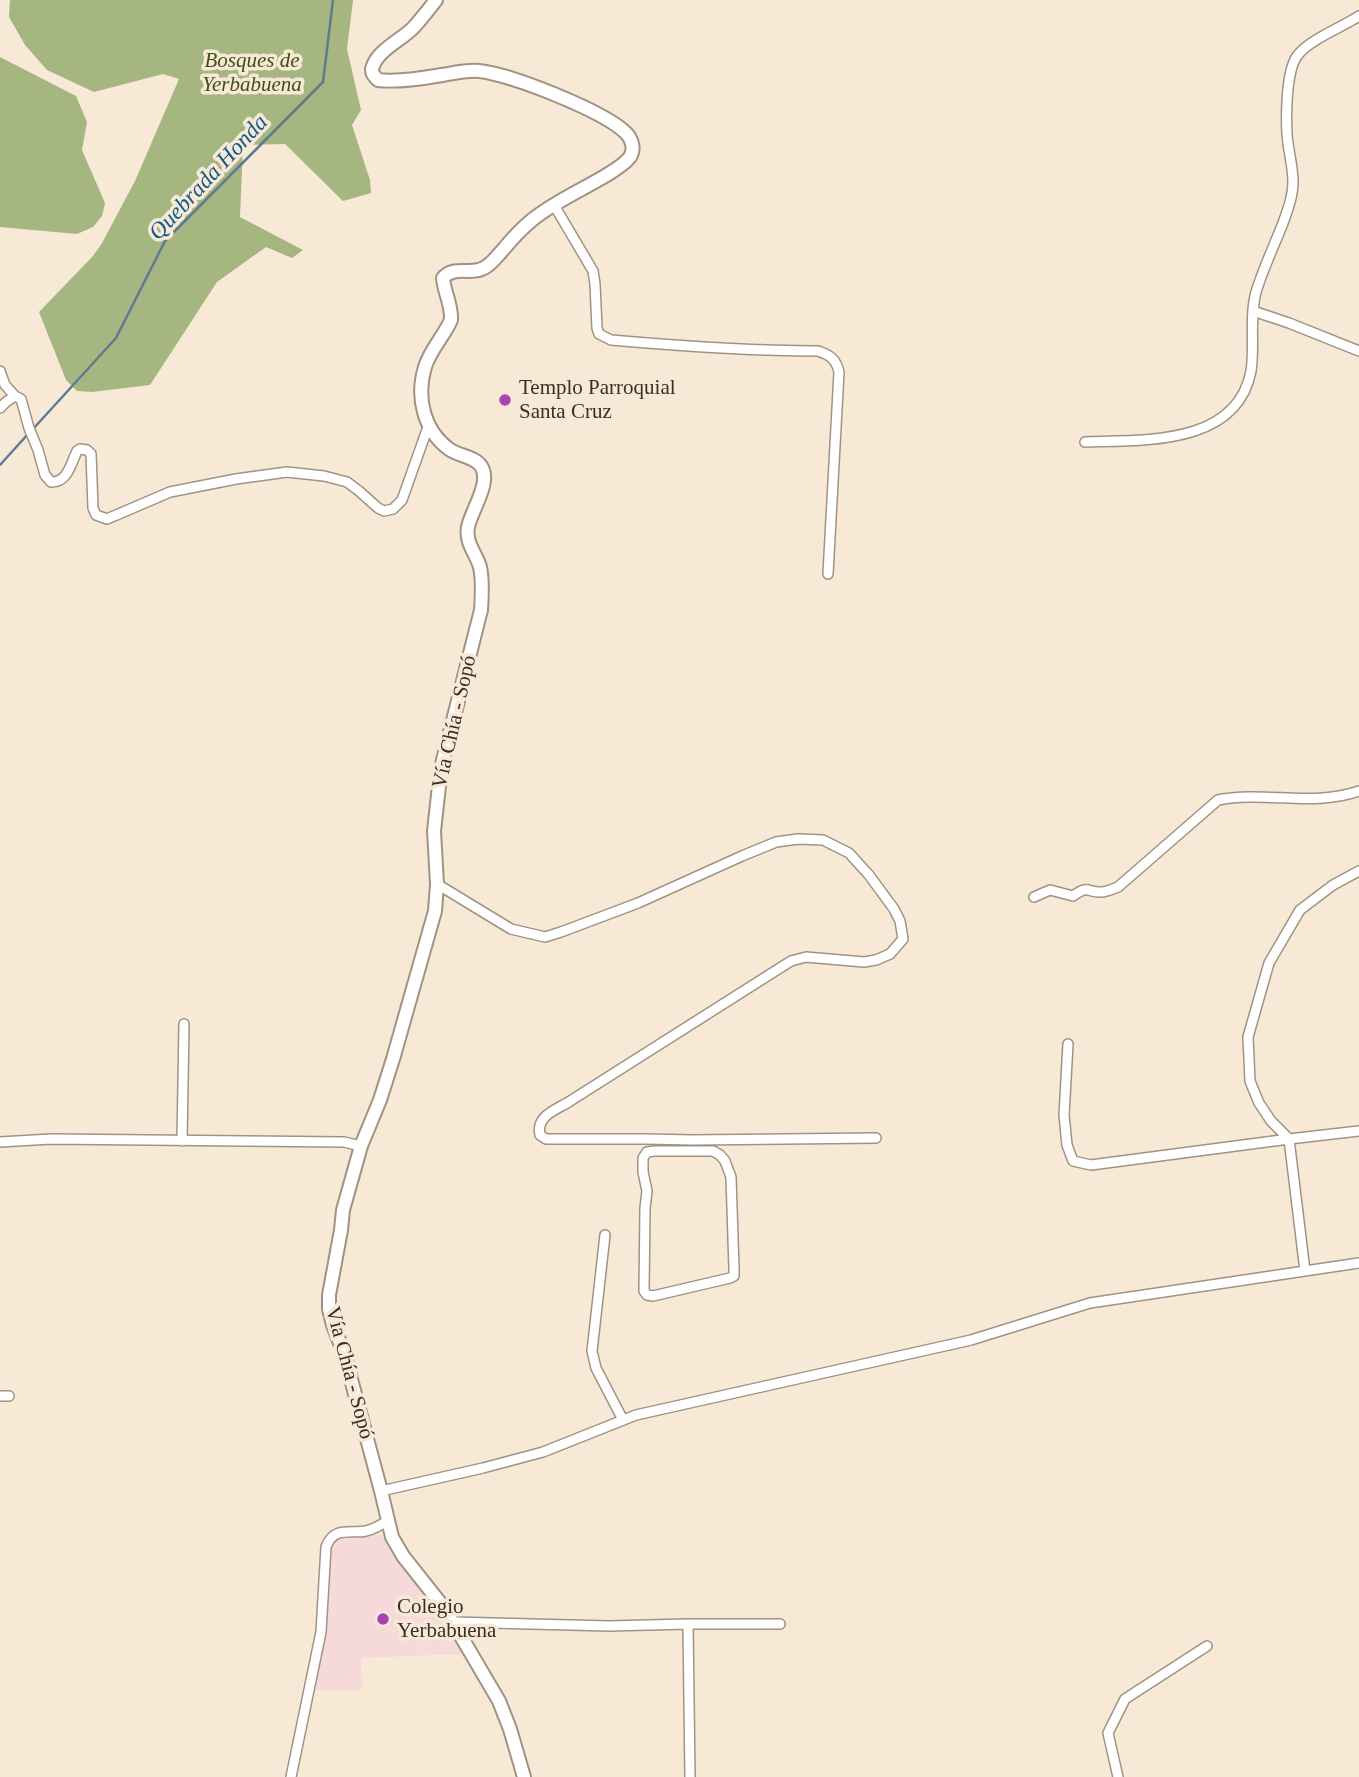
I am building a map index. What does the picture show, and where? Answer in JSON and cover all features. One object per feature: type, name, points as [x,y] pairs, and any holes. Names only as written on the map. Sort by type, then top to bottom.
[{"type":"street","name":"Vía Chía - Sopó","points":[[436,0],[414,28],[374,63],[372,74],[379,80],[429,78],[480,71],[513,78],[611,121],[626,133],[633,147],[632,155],[625,162],[554,205],[526,226],[489,265],[480,271],[454,270],[443,278],[451,320],[425,367],[420,396],[424,416],[436,436],[450,449],[481,466],[485,477],[468,528],[468,540],[480,570],[481,610],[441,768],[434,831],[435,911],[383,1090],[361,1146],[343,1210],[329,1295],[333,1325],[344,1353],[392,1537],[453,1622],[506,1714],[524,1777]]},
{"type":"street","points":[[1085,442],[1160,439],[1182,435],[1210,425],[1238,402],[1251,372],[1256,293],[1291,201],[1293,182],[1287,134],[1291,68],[1306,47],[1359,16]]},
{"type":"street","points":[[554,205],[593,271],[597,328],[599,334],[605,338],[747,350],[818,351],[832,357],[839,372],[828,574]]},
{"type":"street","points":[[1253,311],[1359,351]]},
{"type":"street","points":[[0,371],[5,385],[15,397],[22,399],[29,428],[51,482],[64,479],[77,451],[83,449],[91,454],[93,508],[96,515],[107,519],[170,492],[287,472],[324,476],[347,482],[377,508],[389,511],[402,500],[429,424]]},
{"type":"street","points":[[0,408],[15,397]]},
{"type":"street","points":[[1034,897],[1050,890],[1073,896],[1089,889],[1100,893],[1118,887],[1218,800],[1233,797],[1323,799],[1359,791]]},
{"type":"street","points":[[436,884],[511,929],[545,937],[638,904],[776,842],[798,839],[823,841],[849,853],[880,889],[900,921],[903,939],[890,954],[864,962],[806,957],[791,961],[547,1114],[538,1127],[540,1135],[546,1139],[876,1138]]},
{"type":"street","points":[[1305,1271],[1289,1139],[1271,1121],[1259,1103],[1250,1081],[1248,1037],[1269,963],[1300,910],[1333,885],[1359,872]]},
{"type":"street","points":[[183,1141],[184,1024]]},
{"type":"street","points":[[1068,1044],[1064,1115],[1067,1145],[1073,1161],[1091,1164],[1359,1131]]},
{"type":"street","points":[[0,1142],[51,1139],[344,1142],[361,1146]]},
{"type":"street","points":[[693,1140],[693,1151]]},
{"type":"street","points":[[693,1151],[713,1151],[720,1155],[729,1169],[734,1276],[653,1296],[647,1295],[643,1286],[648,1191],[643,1158],[647,1152],[693,1151]]},
{"type":"street","points":[[605,1235],[592,1351],[596,1368],[623,1419]]},
{"type":"street","points":[[382,1491],[542,1452],[623,1419],[659,1409],[971,1340],[1090,1303],[1359,1263]]},
{"type":"street","points":[[291,1777],[321,1632],[326,1547],[336,1534],[370,1530],[387,1521]]},
{"type":"street","points":[[453,1622],[609,1626],[780,1624]]},
{"type":"street","points":[[688,1623],[690,1777]]},
{"type":"street","points":[[1118,1777],[1108,1733],[1125,1699],[1207,1646]]},
{"type":"shaded area","name":"Colegio Yerbabuena","points":[[324,1535],[382,1535],[395,1558],[437,1605],[462,1654],[361,1658],[362,1690],[308,1690],[321,1632]]},
{"type":"green space","name":"Bosques de Yerbabuena","points":[[10,0],[353,0],[347,49],[361,110],[352,125],[370,180],[371,193],[343,201],[285,144],[243,145],[240,217],[303,250],[292,258],[266,247],[217,282],[150,385],[92,392],[77,391],[66,380],[39,312],[93,256],[102,243],[135,181],[179,79],[163,74],[94,92],[47,70],[25,45],[9,17]]},
{"type":"green space","points":[[0,57],[76,96],[87,122],[82,150],[105,203],[102,216],[93,227],[77,234],[0,227]]},
{"type":"waterway","name":"Quebrada Honda","points":[[33,429],[116,338],[165,241],[323,82],[333,0]]},
{"type":"waterway","name":"Quebrada Honda","points":[[0,465],[28,434]]},
{"type":"place","name":"Templo Parroquial Santa Cruz","points":[[505,400]]},
{"type":"place","name":"Colegio Yerbabuena","points":[[383,1619]]}]
